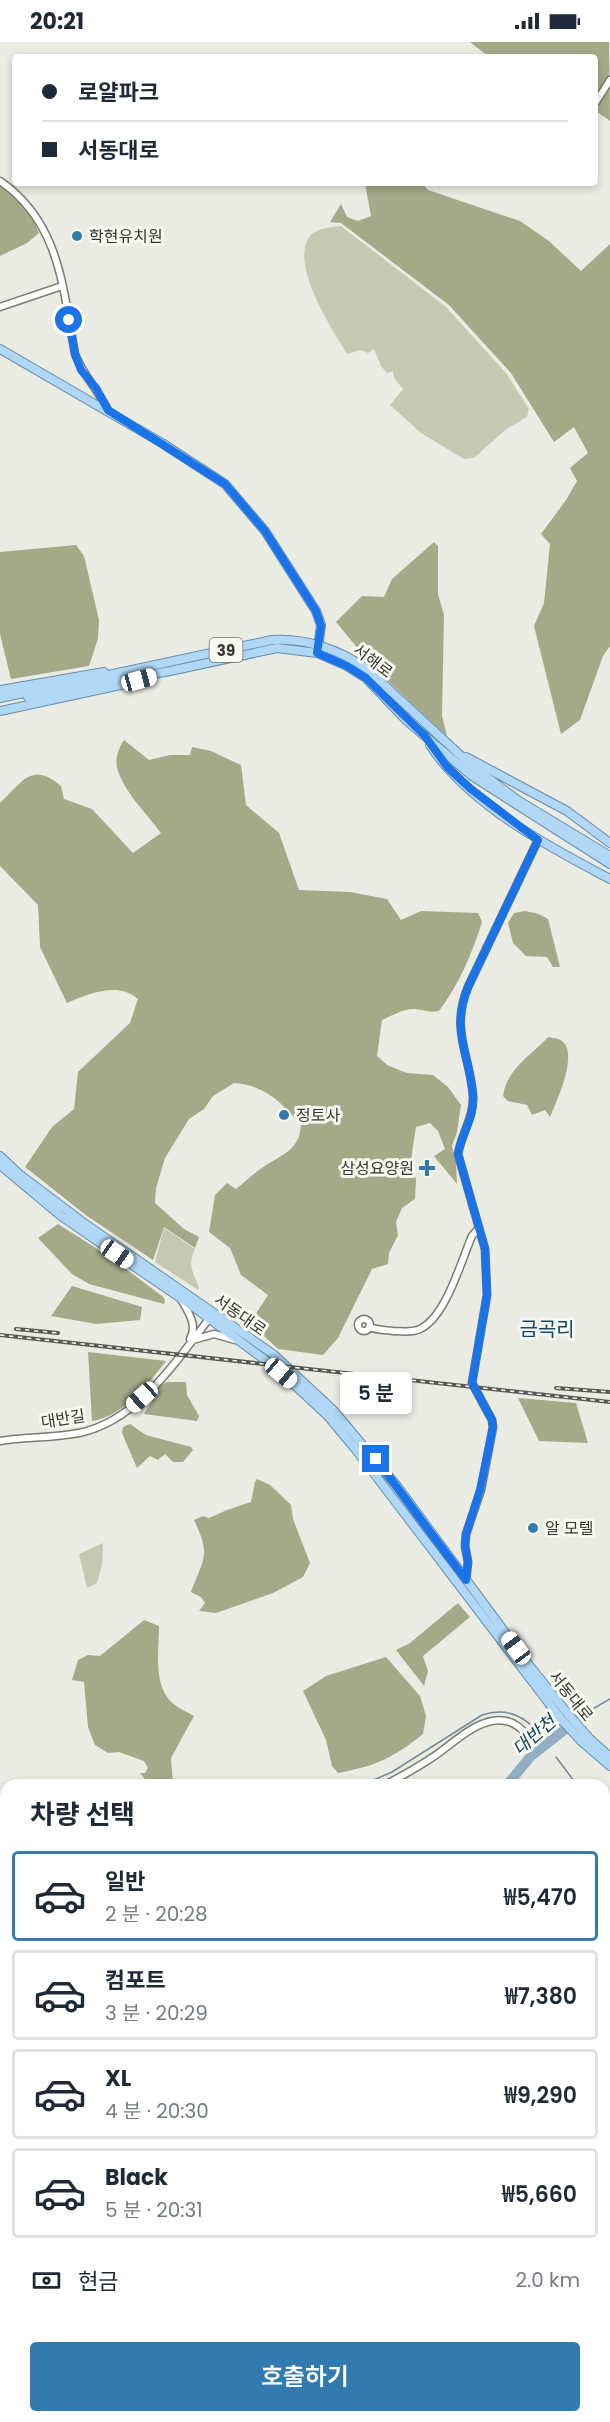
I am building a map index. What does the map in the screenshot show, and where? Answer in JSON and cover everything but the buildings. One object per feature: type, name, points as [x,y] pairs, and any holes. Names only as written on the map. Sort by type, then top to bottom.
[{"type":"main road","points":[[0,349],[108,410],[225,484],[244,504],[280,552],[316,611],[321,626],[318,649]]},
{"type":"main road","name":"서해로","points":[[0,698],[272,640],[287,640],[350,657],[367,669],[454,750],[519,801],[610,856]]},
{"type":"main road","name":"서해로","points":[[0,703],[277,648],[318,649],[366,678],[425,736],[472,776],[610,864]]},
{"type":"main road","points":[[0,690],[91,673],[135,669]]},
{"type":"main road","points":[[0,711],[124,684],[170,671]]},
{"type":"main road","points":[[425,736],[448,768],[471,789],[538,840],[610,879]]},
{"type":"main road","points":[[454,750],[574,816],[610,843]]},
{"type":"main road","name":"서동대로","points":[[0,1156],[57,1203],[210,1315],[240,1342],[276,1368],[327,1415],[566,1720],[610,1756]]},
{"type":"main road","name":"서동대로","points":[[0,1165],[61,1216],[180,1299],[273,1354],[334,1410],[397,1486],[566,1720]]},
{"type":"main road","name":"서동대로","points":[[577,1730],[610,1766]]},
{"type":"street","points":[[598,99],[610,80]]},
{"type":"street","points":[[0,181],[24,199],[54,249],[75,354],[81,370],[96,388],[108,410]]},
{"type":"street","points":[[0,307],[62,286]]},
{"type":"street","points":[[466,1580],[468,1562],[465,1546],[466,1534],[480,1490],[493,1427],[492,1420],[472,1383],[487,1295],[485,1249],[458,1154],[461,1139],[470,1119],[473,1096],[459,1026],[460,1010],[468,987],[538,840]]},
{"type":"street","points":[[369,1327],[406,1332],[420,1329],[435,1318],[472,1236],[478,1229]]},
{"type":"street","points":[[180,1299],[193,1321],[194,1332],[191,1340]]},
{"type":"street","name":"대반길","points":[[0,1441],[64,1435],[89,1430],[121,1415],[153,1388],[172,1358],[191,1340],[210,1315]]},
{"type":"street","points":[[191,1340],[214,1335],[240,1342]]},
{"type":"street","points":[[395,1779],[435,1756],[473,1729],[491,1721],[505,1720],[517,1726],[532,1739],[566,1720]]},
{"type":"green space","points":[[470,42],[609,42],[610,121],[598,112],[598,54],[485,54]]},
{"type":"green space","points":[[0,185],[26,204],[39,233],[27,243],[0,256]]},
{"type":"green space","points":[[366,186],[425,186],[428,190],[520,221],[549,241],[581,271],[610,244],[610,646],[603,656],[580,720],[561,734],[534,626],[544,603],[550,544],[541,534],[577,481],[570,468],[588,453],[574,427],[554,442],[511,373],[449,305],[341,223],[330,222],[341,204],[347,217],[358,221],[371,216]]},
{"type":"green space","points":[[341,226],[446,307],[506,373],[529,409],[527,417],[505,430],[474,458],[464,459],[421,433],[390,405],[403,389],[394,378],[393,371],[387,373],[381,366],[374,349],[368,353],[361,350],[347,354],[332,329],[309,279],[305,263],[305,248],[310,236],[316,231]]},
{"type":"green space","points":[[434,542],[438,546],[438,594],[444,615],[442,716],[447,736],[373,667],[336,622],[362,596],[384,597],[392,579]]},
{"type":"green space","points":[[76,545],[84,556],[99,620],[98,639],[89,666],[11,679],[0,634],[0,552]]},
{"type":"green space","points":[[124,740],[149,760],[170,755],[190,755],[192,747],[211,751],[241,765],[246,805],[279,833],[299,890],[350,892],[387,899],[401,920],[421,911],[478,913],[482,922],[464,968],[439,1011],[411,1009],[382,1020],[377,1056],[387,1065],[407,1073],[433,1075],[448,1087],[461,1105],[457,1132],[452,1146],[456,1162],[457,1184],[434,1156],[445,1149],[438,1131],[430,1123],[416,1127],[411,1160],[416,1180],[415,1199],[402,1208],[396,1222],[398,1235],[389,1253],[388,1264],[372,1269],[338,1338],[323,1355],[278,1349],[250,1323],[268,1295],[241,1275],[230,1248],[209,1232],[215,1195],[227,1183],[236,1189],[288,1151],[297,1141],[301,1125],[272,1096],[255,1087],[234,1083],[213,1096],[204,1109],[189,1119],[165,1158],[156,1188],[155,1203],[184,1229],[199,1237],[195,1248],[164,1227],[153,1260],[87,1216],[25,1167],[52,1127],[74,1109],[78,1072],[130,1023],[138,999],[130,994],[112,990],[93,993],[67,1003],[40,947],[38,905],[0,866],[0,803],[28,777],[42,775],[61,786],[64,799],[92,809],[133,853],[161,833],[131,796],[118,771],[117,755]]},
{"type":"green space","points":[[525,911],[548,919],[560,967],[553,967],[547,957],[526,956],[513,943],[508,923],[514,913]]},
{"type":"green space","points":[[548,1037],[562,1041],[567,1047],[568,1056],[565,1078],[550,1117],[545,1110],[532,1115],[527,1105],[508,1101],[503,1096],[505,1086],[515,1070]]},
{"type":"green space","points":[[58,1224],[110,1257],[162,1296],[165,1300],[164,1304],[89,1284],[72,1274],[38,1238]]},
{"type":"green space","points":[[164,1228],[195,1249],[191,1264],[198,1290],[155,1262]]},
{"type":"green space","points":[[72,1286],[142,1307],[140,1320],[96,1324],[51,1316]]},
{"type":"green space","points":[[88,1352],[166,1361],[143,1389],[125,1406],[104,1418],[92,1421]]},
{"type":"green space","points":[[167,1382],[186,1382],[187,1395],[199,1416],[197,1421],[144,1414],[161,1385]]},
{"type":"green space","points":[[518,1398],[576,1403],[588,1443],[539,1441]]},
{"type":"green space","points":[[130,1424],[146,1435],[191,1447],[193,1450],[183,1462],[173,1462],[165,1454],[158,1460],[150,1456],[137,1468],[122,1433],[123,1427]]},
{"type":"green space","points":[[257,1479],[270,1485],[291,1505],[293,1519],[310,1563],[303,1577],[273,1593],[216,1613],[199,1611],[205,1603],[201,1597],[191,1592],[202,1563],[204,1549],[194,1520],[203,1516],[209,1518],[251,1502]]},
{"type":"green space","points":[[103,1543],[102,1565],[97,1583],[87,1588],[79,1554]]},
{"type":"green space","points":[[458,1603],[470,1617],[423,1656],[428,1671],[424,1686],[396,1650],[410,1643]]},
{"type":"green space","points":[[144,1620],[159,1626],[158,1662],[163,1689],[172,1703],[194,1716],[171,1758],[173,1779],[145,1779],[140,1773],[145,1773],[148,1768],[144,1761],[119,1752],[108,1753],[95,1745],[88,1727],[84,1682],[72,1680],[78,1660],[88,1655],[100,1656]]},
{"type":"green space","points":[[386,1657],[420,1696],[426,1716],[423,1734],[384,1760],[338,1773],[332,1766],[326,1740],[303,1691],[326,1676]]},
{"type":"waterway","points":[[586,1713],[610,1699]]},
{"type":"waterway","points":[[376,1779],[392,1772],[482,1715],[497,1712],[511,1713],[535,1729]]},
{"type":"waterway","name":"대반천","points":[[512,1779],[531,1756],[586,1713]]},
{"type":"waterway","points":[[556,1757],[572,1779]]},
{"type":"railway","points":[[16,1329],[58,1333]]},
{"type":"railway","points":[[0,1335],[610,1402]]},
{"type":"railway","points":[[556,1388],[610,1392]]},
{"type":"place","name":"학현유치원","points":[[77,236]]},
{"type":"place","name":"정토사","points":[[284,1115]]},
{"type":"place","name":"삼성요양원","points":[[427,1168]]},
{"type":"place","name":"알 모텔","points":[[533,1528]]},
{"type":"district","name":"금곡리","points":[[547,1329]]},
{"type":"route","points":[[69,320],[75,354],[81,370],[96,388],[108,410],[225,484],[265,531],[316,611],[321,626],[317,653],[330,657],[366,678],[407,721],[425,736],[448,768],[508,819],[538,840],[468,987],[460,1010],[459,1026],[473,1105],[458,1154],[470,1203],[485,1249],[487,1295],[472,1383],[492,1420],[493,1427],[480,1490],[466,1534],[465,1546],[468,1562],[466,1580],[376,1459]]}]
